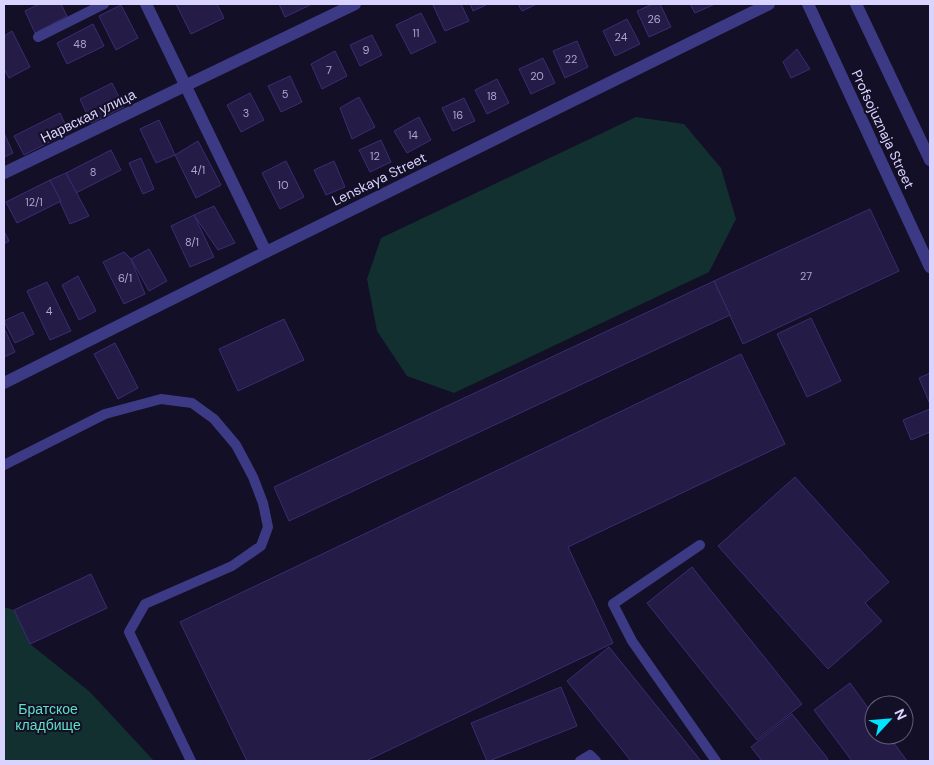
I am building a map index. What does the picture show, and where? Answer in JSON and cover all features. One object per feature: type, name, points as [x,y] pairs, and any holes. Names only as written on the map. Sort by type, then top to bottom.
[{"type":"street","points":[[146,4],[266,252]]},
{"type":"street","name":"Нарвская улица","points":[[4,173],[355,4]]},
{"type":"street","name":"Lenskaya Street","points":[[4,383],[769,4]]},
{"type":"street","name":"Profsojuznaja Street","points":[[808,4],[930,267]]},
{"type":"street","points":[[856,4],[930,160]]},
{"type":"lane","points":[[38,37],[104,4]]},
{"type":"lane","points":[[4,465],[105,414],[161,399],[192,402],[214,419],[236,445],[253,477],[263,503],[268,527],[261,546],[232,566],[145,604],[129,632],[191,761]]},
{"type":"lane","points":[[700,545],[613,604],[632,642],[716,761]]},
{"type":"lane","points":[[580,761],[590,755],[596,761]]},
{"type":"green space","points":[[636,117],[684,124],[721,168],[736,219],[709,272],[454,393],[407,376],[377,331],[367,279],[381,238]]},
{"type":"green space","name":"Братское кладбище","points":[[4,607],[14,610],[30,644],[90,692],[154,761],[4,761]]},
{"type":"building","points":[[39,4],[61,4],[67,16],[35,33],[25,11]]},
{"type":"building","points":[[176,4],[217,4],[224,18],[191,34]]},
{"type":"building","points":[[279,4],[312,4],[285,17]]},
{"type":"building","points":[[461,4],[469,21],[445,31],[433,5]]},
{"type":"building","points":[[470,4],[488,4],[473,11]]},
{"type":"building","points":[[518,4],[537,4],[522,11]]},
{"type":"building","points":[[653,4],[660,4],[671,27],[649,37],[637,11]]},
{"type":"building","points":[[690,4],[715,4],[695,13]]},
{"type":"building","points":[[121,5],[138,38],[116,50],[99,16]]},
{"type":"building","points":[[421,13],[436,42],[411,54],[396,25]]},
{"type":"building","points":[[627,19],[640,44],[615,56],[603,31]]},
{"type":"building","points":[[93,24],[104,46],[67,64],[57,43]]},
{"type":"building","points":[[12,31],[30,67],[9,78],[4,69],[4,36]]},
{"type":"building","points":[[372,35],[382,55],[360,66],[350,45]]},
{"type":"building","points":[[577,41],[588,67],[565,78],[553,51]]},
{"type":"building","points":[[797,49],[810,69],[791,78],[783,62]]},
{"type":"building","points":[[335,51],[347,76],[322,89],[311,64]]},
{"type":"building","points":[[543,58],[555,83],[531,94],[519,69]]},
{"type":"building","points":[[290,76],[302,102],[281,112],[268,86]]},
{"type":"building","points":[[497,79],[509,103],[487,114],[475,90]]},
{"type":"building","points":[[112,83],[124,107],[91,123],[80,99]]},
{"type":"building","points":[[250,93],[264,120],[241,132],[227,105]]},
{"type":"building","points":[[359,97],[375,127],[352,139],[340,108]]},
{"type":"building","points":[[464,98],[475,121],[453,131],[442,108]]},
{"type":"building","points":[[60,113],[69,132],[24,155],[14,136]]},
{"type":"building","points":[[419,117],[431,140],[407,153],[394,131]]},
{"type":"building","points":[[159,120],[175,155],[156,163],[140,129]]},
{"type":"building","points":[[4,133],[13,153],[4,157]]},
{"type":"building","points":[[381,140],[391,162],[370,172],[359,150]]},
{"type":"building","points":[[198,141],[221,185],[196,198],[175,155]]},
{"type":"building","points":[[111,150],[121,170],[76,193],[66,173]]},
{"type":"building","points":[[141,158],[154,189],[143,194],[129,163]]},
{"type":"building","points":[[286,161],[304,197],[280,209],[262,173]]},
{"type":"building","points":[[334,161],[345,187],[326,195],[314,170]]},
{"type":"building","points":[[66,173],[89,216],[70,224],[50,180]]},
{"type":"building","points":[[50,180],[61,201],[17,223],[6,202]]},
{"type":"building","points":[[214,206],[235,243],[218,250],[194,215]]},
{"type":"building","points":[[870,209],[899,271],[743,344],[714,281]]},
{"type":"building","points":[[194,215],[214,257],[190,267],[171,226]]},
{"type":"building","points":[[4,231],[9,241],[4,244]]},
{"type":"building","points":[[149,249],[167,281],[149,291],[131,259]]},
{"type":"building","points":[[124,252],[131,259],[145,294],[124,304],[103,262]]},
{"type":"building","points":[[78,276],[96,311],[79,320],[62,285]]},
{"type":"building","points":[[714,281],[730,315],[289,521],[274,487]]},
{"type":"building","points":[[47,282],[71,331],[50,340],[27,291]]},
{"type":"building","points":[[23,312],[34,334],[15,343],[4,321]]},
{"type":"building","points":[[811,318],[841,381],[807,397],[777,334]]},
{"type":"building","points":[[284,319],[304,360],[238,391],[219,349]]},
{"type":"building","points":[[4,328],[15,352],[4,357]]},
{"type":"building","points":[[115,343],[138,388],[118,399],[94,354]]},
{"type":"building","points":[[741,354],[785,444],[568,547],[613,643],[366,761],[247,761],[180,622]]},
{"type":"building","points":[[930,373],[930,404],[919,378]]},
{"type":"building","points":[[930,409],[930,432],[911,440],[903,420]]},
{"type":"building","points":[[795,477],[889,582],[865,603],[882,621],[828,669],[718,546]]},
{"type":"building","points":[[692,567],[802,704],[757,740],[647,603]]},
{"type":"building","points":[[91,574],[107,608],[30,644],[14,610]]},
{"type":"building","points":[[609,647],[701,761],[631,761],[567,681]]},
{"type":"building","points":[[850,683],[864,702],[864,745],[895,745],[907,761],[852,761],[814,710]]},
{"type":"building","points":[[561,687],[577,726],[487,761],[471,723]]},
{"type":"building","points":[[792,714],[828,759],[825,761],[762,761],[751,747]]}]
